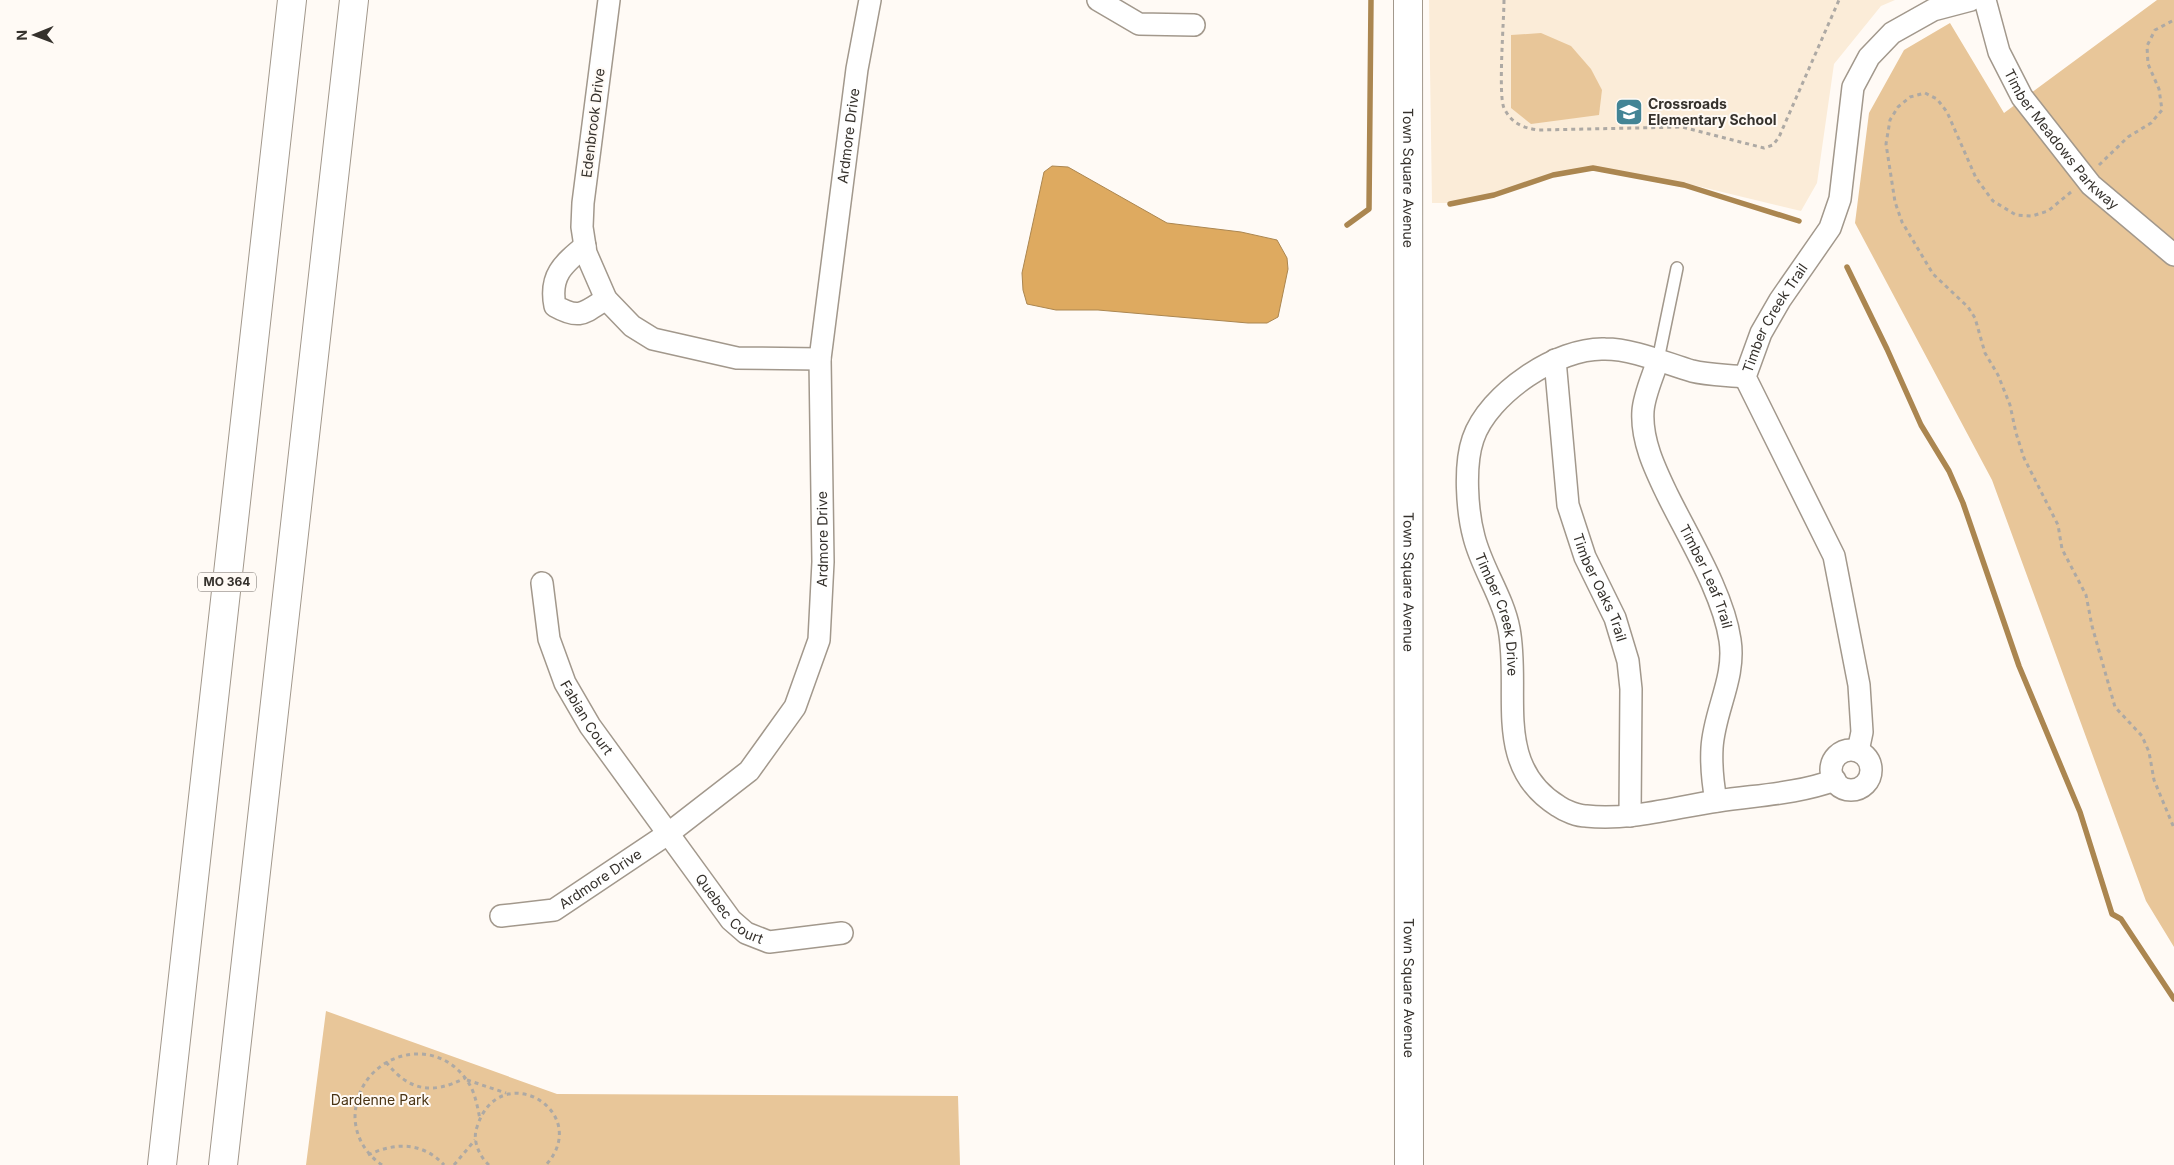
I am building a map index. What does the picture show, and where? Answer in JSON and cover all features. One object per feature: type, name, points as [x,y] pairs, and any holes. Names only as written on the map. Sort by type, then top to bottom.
[{"type":"main road","name":"MO 364","points":[[162,1165],[292,0]]},
{"type":"main road","points":[[223,1165],[354,0]]},
{"type":"main road","name":"Town Square Avenue","points":[[1408,0],[1409,1165]]},
{"type":"street","name":"Edenbrook Drive","points":[[609,0],[583,203],[582,227],[585,246],[606,299],[632,326],[653,339],[737,358],[820,359]]},
{"type":"street","name":"Ardmore Drive","points":[[501,916],[554,910],[669,833],[750,771],[795,707],[820,640],[823,562],[820,359],[857,69],[870,0]]},
{"type":"street","points":[[1098,0],[1139,24],[1194,25]]},
{"type":"street","name":"Timber Creek Trail","points":[[1858,751],[1862,732],[1858,684],[1834,556],[1745,377],[1762,333],[1780,300],[1830,228],[1840,199],[1853,86],[1869,57],[1892,33],[1900,28],[1933,10],[1971,0]]},
{"type":"street","name":"Timber Meadows Parkway","points":[[1985,0],[1999,52],[2022,97],[2085,177],[2174,255]]},
{"type":"street","points":[[585,246],[568,260],[555,278],[553,294],[555,306],[570,314],[584,313],[606,299]]},
{"type":"street","name":"Timber Creek Drive","points":[[1745,377],[1694,372],[1658,360],[1607,348],[1590,350],[1555,360],[1506,391],[1488,414],[1473,439],[1469,468],[1468,499],[1474,538],[1504,609],[1509,629],[1513,659],[1514,744],[1523,768],[1540,790],[1559,806],[1584,816],[1630,816],[1716,801],[1790,792],[1835,780]]},
{"type":"street","name":"Timber Oaks Trail","points":[[1555,360],[1568,505],[1585,557],[1615,618],[1628,661],[1631,689],[1630,816]]},
{"type":"street","name":"Timber Leaf Trail","points":[[1658,360],[1643,410],[1646,436],[1653,464],[1701,560],[1724,616],[1730,641],[1731,666],[1712,747],[1716,801]]},
{"type":"street","name":"Fabian Court","points":[[542,583],[549,639],[565,683],[590,726],[669,833]]},
{"type":"street","points":[[1845,751],[1858,751],[1864,754],[1870,765],[1869,778],[1866,783],[1854,789],[1842,787],[1835,780],[1831,771],[1835,759],[1845,751]]},
{"type":"street","name":"Quebec Court","points":[[669,833],[731,920],[746,933],[769,942],[842,933]]},
{"type":"lane","points":[[1658,360],[1676,268]]},
{"type":"path","points":[[1504,0],[1503,106],[1518,125],[1526,129],[1538,130],[1682,127],[1764,148],[1774,145],[1779,137],[1839,0]]},
{"type":"path","points":[[2174,20],[2155,30],[2147,46],[2148,64],[2159,88],[2162,110],[2151,122],[2128,137],[2048,211],[2032,216],[2016,215],[1993,201],[1976,178],[1947,112],[1937,99],[1925,93],[1910,96],[1898,107],[1890,120],[1886,144],[1895,202],[1902,222],[1933,274],[1968,307],[1975,318],[1985,353],[1998,375],[2010,405],[2024,458],[2058,524],[2062,549],[2086,595],[2092,626],[2115,707],[2142,736],[2149,752],[2154,780],[2174,828]]},
{"type":"path","points":[[382,1165],[368,1156],[356,1129],[355,1104],[365,1080],[386,1062],[406,1054],[431,1055],[451,1064],[466,1079],[476,1100],[480,1119]]},
{"type":"path","points":[[386,1062],[397,1076],[413,1085],[431,1089],[449,1086],[466,1079],[507,1094]]},
{"type":"path","points":[[489,1165],[484,1160],[476,1140],[476,1129],[481,1113],[492,1101],[507,1094],[523,1093],[539,1098],[551,1109],[558,1124],[559,1141],[554,1157],[548,1164]]},
{"type":"path","points":[[454,1165],[476,1140]]},
{"type":"path","points":[[368,1156],[384,1147],[402,1145],[421,1148],[437,1157],[444,1165]]},
{"type":"shaded area","name":"Crossroads Elementary School","points":[[1429,0],[1895,0],[1881,6],[1834,64],[1817,183],[1801,211],[1685,183],[1593,167],[1554,173],[1494,194],[1450,203],[1432,203]]},
{"type":"shaded area","points":[[1052,166],[1068,167],[1167,223],[1241,232],[1277,240],[1287,258],[1288,269],[1278,317],[1267,323],[1248,323],[1098,310],[1056,310],[1027,304],[1023,290],[1022,273],[1044,172]]},
{"type":"green space","points":[[2157,0],[2174,0],[2174,947],[2146,901],[1992,480],[1855,223],[1869,113],[1904,50],[1950,23],[2004,113]]},
{"type":"green space","points":[[1541,33],[1571,46],[1591,69],[1602,90],[1599,115],[1531,124],[1511,108],[1511,35]]},
{"type":"green space","name":"Dardenne Park","points":[[326,1011],[557,1094],[958,1096],[960,1165],[306,1165]]},
{"type":"waterway","points":[[1347,225],[1369,209],[1371,0]]},
{"type":"waterway","points":[[1450,204],[1494,195],[1553,175],[1593,168],[1684,185],[1799,221]]},
{"type":"waterway","points":[[1847,267],[1921,425],[1949,471],[1963,503],[2019,666],[2080,812],[2112,914],[2121,919],[2174,999]]},
{"type":"place","name":"Crossroads Elementary School","points":[[1629,112]]}]
